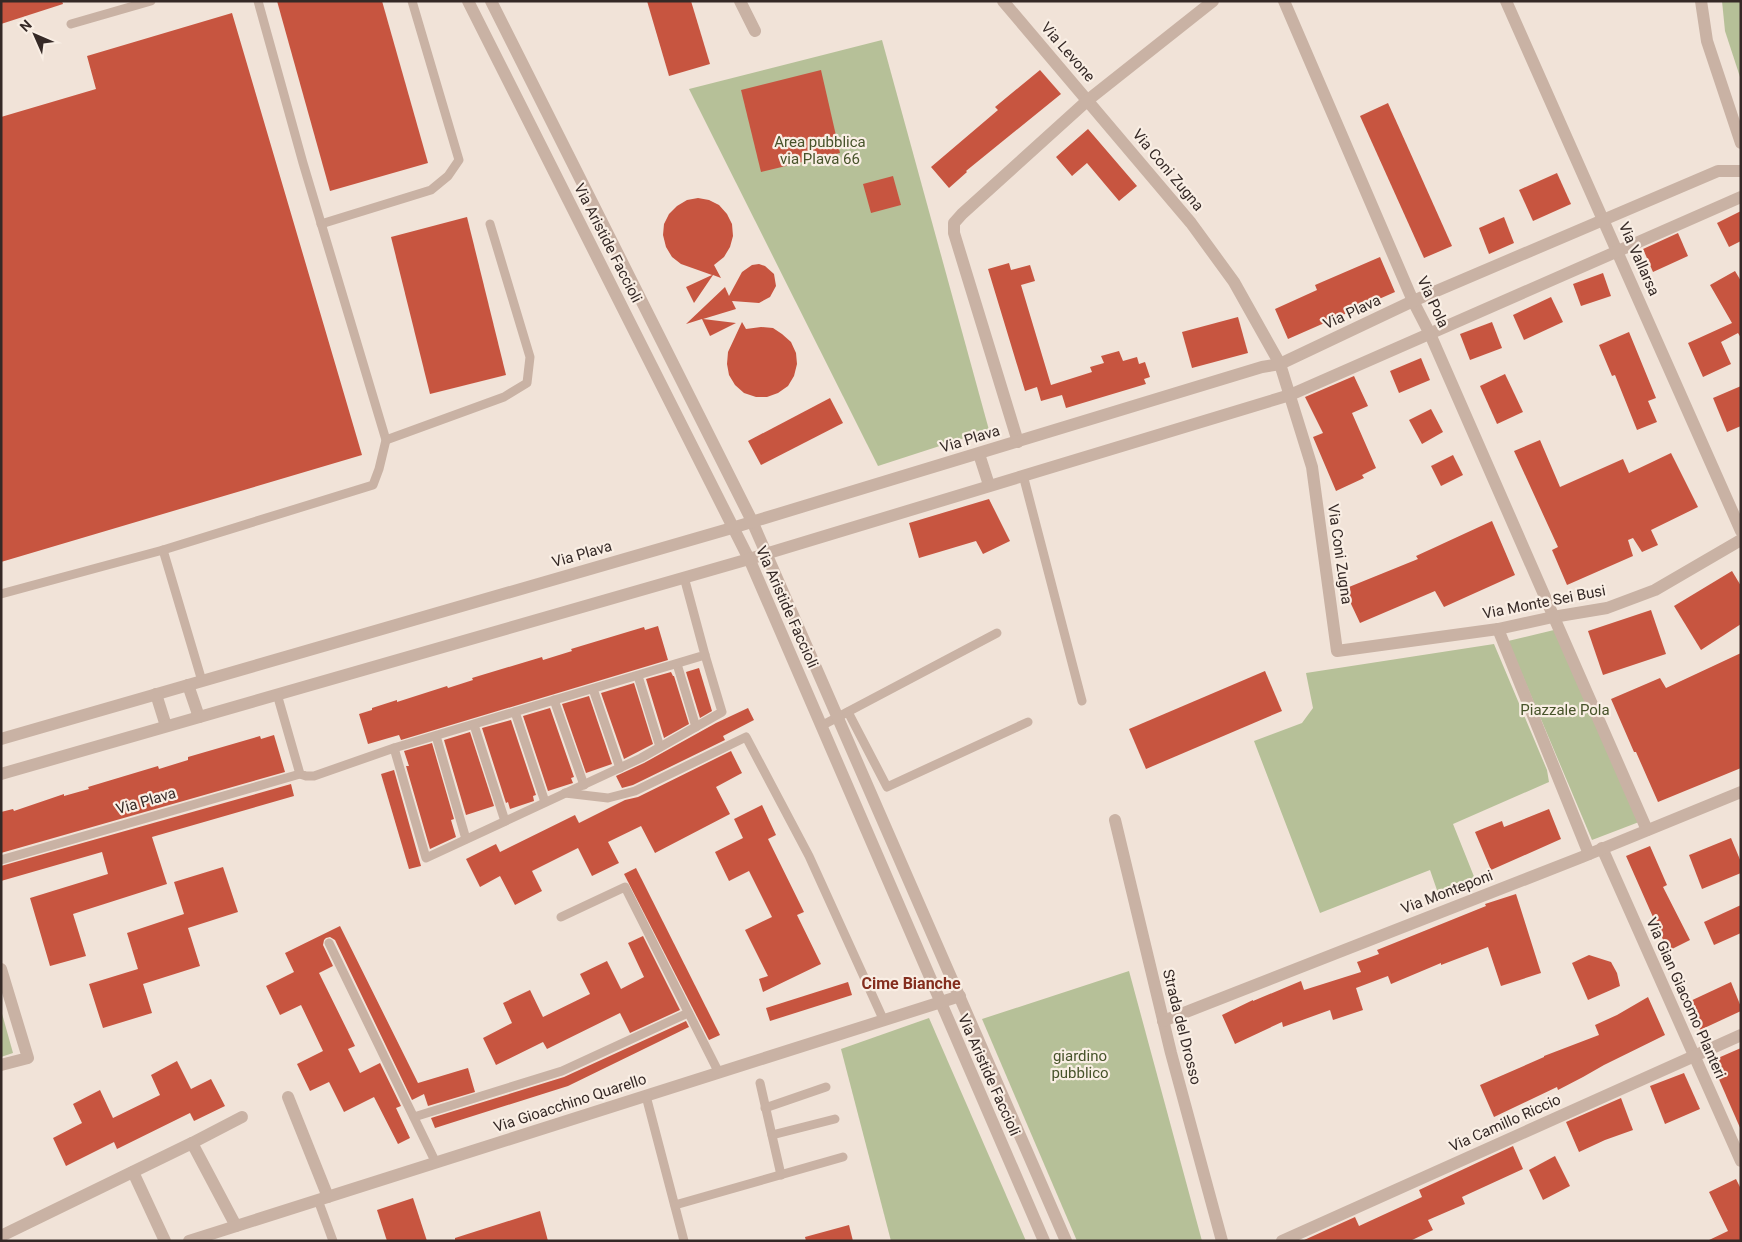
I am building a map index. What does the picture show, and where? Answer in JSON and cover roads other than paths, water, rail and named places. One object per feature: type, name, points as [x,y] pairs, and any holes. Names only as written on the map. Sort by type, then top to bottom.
[{"type":"street","name":"Via Aristide Faccioli","points":[[468,1],[732,528],[749,558],[1044,1241]]},
{"type":"street","name":"Via Aristide Faccioli","points":[[491,1],[752,521],[843,715],[960,996],[1066,1241]]},
{"type":"street","points":[[740,1],[755,31]]},
{"type":"street","name":"Via Levone","points":[[1003,1],[1088,100]]},
{"type":"street","points":[[1018,442],[954,233],[954,223],[1088,100],[1213,1]]},
{"type":"street","name":"Via Pola","points":[[1284,1],[1553,617]]},
{"type":"street","name":"Via Vallarsa","points":[[1506,1],[1741,531]]},
{"type":"street","points":[[1701,1],[1707,41],[1741,143]]},
{"type":"street","name":"Via Coni Zugna","points":[[1088,100],[1191,223],[1234,282],[1280,364],[1312,467],[1337,651]]},
{"type":"street","name":"Via Plava","points":[[1,739],[732,528],[1262,367],[1280,364],[1414,301],[1718,171],[1741,171]]},
{"type":"street","points":[[1,774],[749,558],[1290,395],[1741,198]]},
{"type":"street","points":[[979,454],[989,485]]},
{"type":"street","name":"Via Monte Sei Busi","points":[[1337,651],[1498,629],[1607,608],[1656,590],[1741,540]]},
{"type":"street","points":[[1553,617],[1647,830]]},
{"type":"street","points":[[1498,629],[1589,854]]},
{"type":"street","points":[[188,685],[198,717]]},
{"type":"street","points":[[156,694],[166,726]]},
{"type":"street","name":"Via Monteponi","points":[[1163,1020],[1589,854],[1741,792]]},
{"type":"street","name":"Strada del Drosso","points":[[1115,820],[1163,1020],[1222,1241]]},
{"type":"street","name":"Via Gian Giacomo Planteri","points":[[1602,848],[1741,1161]]},
{"type":"street","points":[[1,968],[28,1058],[1,1066]]},
{"type":"street","name":"Via Gioacchino Quarello","points":[[189,1241],[960,996]]},
{"type":"street","name":"Via Camillo Riccio","points":[[1282,1241],[1741,1035]]},
{"type":"street","points":[[288,1097],[323,1198]]},
{"type":"street","points":[[1,1236],[242,1117]]},
{"type":"street","points":[[192,1143],[236,1226]]},
{"type":"street","points":[[134,1172],[165,1241]]},
{"type":"lane","points":[[71,24],[151,1]]},
{"type":"lane","points":[[1,594],[163,550],[373,485],[386,440],[321,224],[258,1]]},
{"type":"lane","points":[[321,224],[431,190],[448,176],[459,160],[412,1]]},
{"type":"lane","points":[[386,440],[504,397],[527,383],[530,357],[490,224]]},
{"type":"lane","points":[[1023,475],[1082,701]]},
{"type":"lane","points":[[163,550],[202,681]]},
{"type":"lane","points":[[394,748],[426,858],[620,768],[722,712],[684,577]]},
{"type":"lane","points":[[821,726],[998,634]]},
{"type":"lane","name":"Via Plava","points":[[1,860],[300,774],[314,776],[394,748],[705,655]]},
{"type":"lane","points":[[677,664],[696,727]]},
{"type":"lane","points":[[638,676],[660,747]]},
{"type":"lane","points":[[593,689],[620,768]]},
{"type":"lane","points":[[277,694],[300,774]]},
{"type":"lane","points":[[554,700],[584,785]]},
{"type":"lane","points":[[515,712],[545,802]]},
{"type":"lane","points":[[843,715],[886,788],[1028,722]]},
{"type":"lane","points":[[474,724],[505,821]]},
{"type":"lane","points":[[436,736],[466,839]]},
{"type":"lane","points":[[565,793],[608,798],[635,791],[746,738],[809,856],[884,1021]]},
{"type":"lane","points":[[561,917],[625,887],[718,1073]]},
{"type":"lane","points":[[329,943],[436,1163]]},
{"type":"lane","points":[[414,1117],[562,1071],[688,1013]]},
{"type":"lane","points":[[760,1083],[781,1175]]},
{"type":"lane","points":[[765,1108],[826,1087]]},
{"type":"lane","points":[[646,1096],[684,1241]]},
{"type":"lane","points":[[772,1135],[835,1119]]},
{"type":"lane","points":[[675,1205],[843,1158]]},
{"type":"lane","points":[[323,1198],[333,1241]]},
{"type":"district","name":"Cime Bianche","points":[[911,983]]},
{"type":"park label","name":"Area pubblica via Plava 66","points":[[820,150]]},
{"type":"park label","name":"Piazzale Pola","points":[[1565,710]]},
{"type":"park label","name":"giardino pubblico","points":[[1080,1064]]}]
